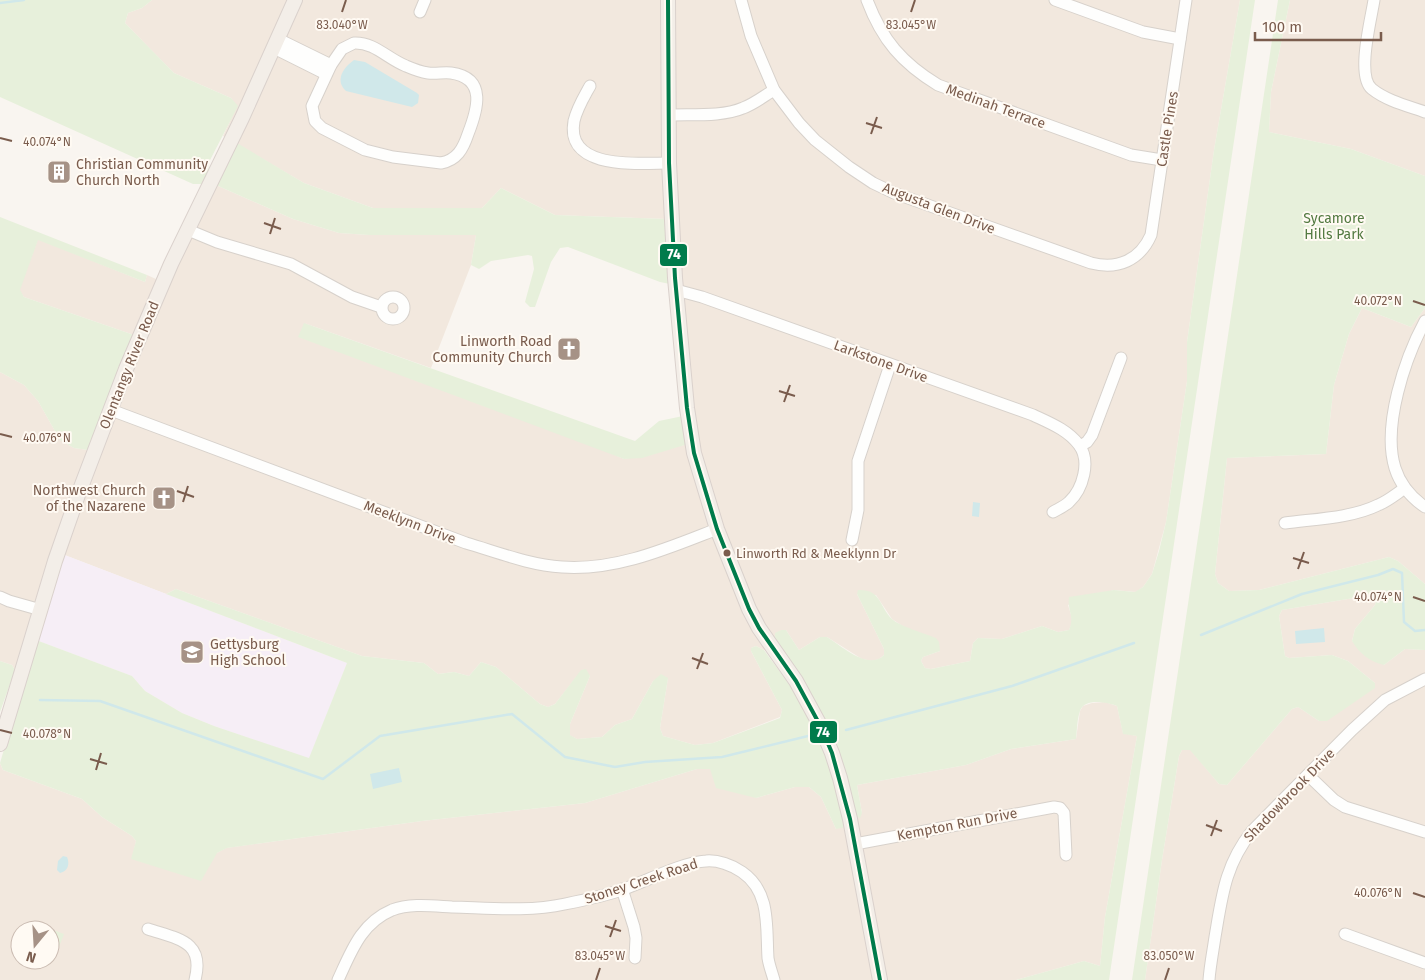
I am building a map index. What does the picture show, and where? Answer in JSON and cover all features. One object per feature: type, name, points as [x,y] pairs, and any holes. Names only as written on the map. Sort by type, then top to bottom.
[{"type":"main road","name":"Olentangy River Road","points":[[0,744],[55,561],[111,410],[157,296],[238,126],[295,0]]},
{"type":"main road","points":[[668,0],[669,163],[676,290],[690,432],[702,482],[717,529],[748,609],[796,681],[821,727],[840,778],[855,844],[880,980]]},
{"type":"street","points":[[420,12],[425,0]]},
{"type":"street","name":"Augusta Glen Drive","points":[[741,0],[751,36],[774,90],[799,123],[815,140],[849,167],[894,194],[1100,265],[1125,263],[1139,254]]},
{"type":"street","name":"Medinah Terrace","points":[[867,0],[875,22],[903,60],[920,74],[938,85],[1132,155],[1162,160]]},
{"type":"street","points":[[1055,0],[1143,32],[1180,39]]},
{"type":"street","name":"Castle Pines","points":[[1139,254],[1148,241],[1153,226],[1186,0]]},
{"type":"street","points":[[1374,0],[1364,72],[1366,81],[1371,89],[1386,98],[1425,112]]},
{"type":"street","points":[[276,43],[328,69]]},
{"type":"street","points":[[354,43],[361,43],[369,44],[394,61],[428,73],[449,73],[464,77],[475,89],[478,100],[476,112],[461,152],[449,161],[441,163],[378,154],[364,150],[322,128],[314,121],[312,106],[328,69],[342,48],[354,43]]},
{"type":"street","points":[[590,86],[580,104],[574,123],[575,140],[579,147],[587,154],[616,163],[669,163]]},
{"type":"street","points":[[669,115],[734,111],[744,108],[774,90]]},
{"type":"street","points":[[188,230],[217,242],[291,264],[352,298],[381,307]]},
{"type":"street","name":"Larkstone Drive","points":[[676,290],[702,297],[1033,415],[1059,427],[1080,446]]},
{"type":"street","points":[[1425,321],[1410,354],[1394,411],[1393,455],[1395,468],[1405,488],[1425,507]]},
{"type":"street","points":[[1053,512],[1068,503],[1078,491],[1083,480],[1084,458],[1080,446],[1088,442],[1092,435],[1121,358]]},
{"type":"street","points":[[852,540],[858,510],[858,461],[890,365]]},
{"type":"street","name":"Meeklynn Drive","points":[[111,410],[466,543],[523,561],[562,567],[597,566],[621,562],[666,549],[717,529]]},
{"type":"street","points":[[1285,523],[1337,516],[1364,510],[1377,506],[1405,488]]},
{"type":"street","points":[[0,597],[41,610]]},
{"type":"street","name":"Shadowbrook Drive","points":[[1209,980],[1221,899],[1240,846],[1252,831],[1352,730],[1385,700],[1425,679]]},
{"type":"street","points":[[1308,775],[1334,800],[1346,807],[1425,832]]},
{"type":"street","name":"Kempton Run Drive","points":[[855,844],[1054,807],[1060,808],[1064,813],[1066,855]]},
{"type":"street","name":"Stoney Creek Road","points":[[338,980],[354,945],[371,922],[393,910],[417,906],[553,907],[605,895],[690,864],[706,861],[719,862],[741,871],[752,881],[761,894],[765,905],[768,960],[774,980]]},
{"type":"street","points":[[622,889],[634,926],[636,938],[635,958]]},
{"type":"street","points":[[148,929],[180,940],[191,947],[198,959],[195,980]]},
{"type":"street","points":[[1346,934],[1425,963]]},
{"type":"shaded area","points":[[152,0],[1240,0],[1214,150],[1187,342],[1187,381],[1166,522],[1152,574],[1143,587],[1136,592],[1114,590],[1068,605],[1073,621],[1069,630],[1058,632],[1042,626],[1002,639],[978,638],[973,643],[970,661],[931,669],[925,668],[921,661],[923,657],[940,651],[892,619],[876,595],[857,594],[884,649],[884,655],[872,661],[862,659],[827,637],[820,637],[799,650],[786,630],[781,630],[775,642],[764,650],[756,646],[751,648],[782,710],[780,717],[713,743],[695,745],[663,736],[660,728],[668,678],[653,681],[632,719],[615,725],[602,737],[577,739],[569,735],[570,724],[590,676],[581,671],[555,704],[548,707],[540,704],[496,667],[481,662],[469,676],[454,672],[438,674],[424,663],[362,656],[176,589],[166,594],[62,554],[26,672],[15,670],[12,665],[0,661],[0,372],[24,385],[38,401],[60,440],[74,448],[88,450],[134,335],[24,297],[19,290],[38,239],[145,282],[147,275],[156,279],[160,270],[171,275],[216,185],[293,219],[339,233],[369,235],[476,235],[471,265],[431,368],[304,323],[624,459],[688,444],[667,219],[555,215],[501,188],[482,208],[373,208],[304,183],[223,136],[237,106],[231,98],[174,73],[125,23],[128,13],[142,8]]},
{"type":"shaded area","points":[[1290,0],[1425,0],[1425,176],[1351,149],[1269,132],[1271,92]]},
{"type":"shaded area","points":[[1362,308],[1411,327],[1425,308],[1425,584],[1398,561],[1389,557],[1259,590],[1229,591],[1218,583],[1215,574],[1227,458],[1326,454],[1334,385],[1349,334]]},
{"type":"shaded area","name":"Gettysburg High School","points":[[62,554],[347,663],[309,759],[182,713],[145,691],[132,676],[36,640]]},
{"type":"shaded area","points":[[1372,595],[1377,597],[1375,605],[1355,629],[1352,641],[1384,665],[1405,649],[1425,650],[1425,980],[1145,980],[1162,860],[1179,756],[1182,750],[1190,749],[1219,784],[1227,785],[1292,709],[1298,707],[1319,721],[1375,683],[1348,661],[1332,655],[1289,658],[1285,656],[1279,616],[1282,610]]},
{"type":"shaded area","points":[[1105,702],[1117,706],[1123,733],[1137,736],[1105,917],[1100,966],[1084,961],[1016,980],[0,980],[0,763],[3,770],[82,799],[102,817],[132,836],[136,841],[132,859],[217,853],[226,848],[422,821],[585,803],[697,769],[710,769],[756,798],[795,787],[809,787],[821,797],[836,829],[862,813],[857,785],[966,765],[1011,749],[1076,739],[1080,711],[1083,706]]},
{"type":"green space","points":[[0,0],[152,0],[142,8],[128,13],[125,23],[174,73],[231,98],[238,106],[209,162],[208,171],[202,184],[193,184],[0,97]]},
{"type":"green space","points":[[1240,0],[1255,0],[1109,980],[1016,980],[1084,961],[1100,966],[1105,917],[1137,736],[1123,734],[1117,706],[1092,702],[1083,707],[1078,718],[1076,739],[1011,749],[966,765],[857,785],[862,813],[860,818],[855,816],[775,642],[775,633],[786,630],[799,650],[820,637],[827,637],[847,651],[863,659],[878,659],[884,655],[884,649],[857,594],[858,590],[866,590],[879,599],[895,622],[936,638],[939,642],[940,651],[923,657],[921,661],[925,668],[931,669],[970,661],[973,643],[978,638],[1002,639],[1042,626],[1058,632],[1069,630],[1071,617],[1069,597],[1114,590],[1135,592],[1143,587],[1152,574],[1166,522],[1187,381],[1187,342],[1214,150]]},
{"type":"green space","name":"Sycamore Hills Park","points":[[1278,0],[1290,0],[1271,92],[1269,132],[1351,149],[1425,176],[1425,308],[1411,327],[1362,308],[1349,334],[1334,385],[1326,454],[1227,458],[1215,574],[1218,583],[1229,591],[1259,590],[1389,557],[1398,561],[1425,584],[1425,650],[1405,649],[1384,665],[1374,662],[1358,649],[1352,641],[1355,629],[1375,605],[1377,598],[1372,595],[1282,610],[1279,616],[1285,656],[1289,658],[1332,655],[1348,661],[1375,683],[1375,688],[1327,721],[1319,721],[1298,707],[1292,709],[1227,785],[1219,784],[1190,750],[1182,750],[1179,756],[1162,860],[1145,980],[1132,980]]},
{"type":"green space","points":[[237,143],[304,183],[373,208],[482,208],[501,188],[555,215],[667,219],[670,284],[660,282],[568,247],[560,248],[551,262],[535,307],[530,307],[525,302],[534,269],[532,256],[491,261],[479,269],[471,265],[476,235],[369,235],[339,233],[293,219],[216,185]]},
{"type":"green space","points":[[0,217],[147,275],[145,282],[38,240],[20,290],[24,297],[134,335],[88,450],[74,448],[60,440],[38,401],[24,385],[0,372]]},
{"type":"green space","points":[[304,323],[635,441],[659,421],[683,416],[688,444],[642,458],[624,459],[298,337]]},
{"type":"green space","points":[[176,589],[362,656],[424,663],[438,674],[454,672],[469,676],[481,662],[496,667],[540,704],[548,707],[555,704],[581,670],[586,669],[590,676],[570,724],[570,735],[577,739],[602,737],[615,725],[632,719],[653,681],[661,674],[668,678],[660,728],[663,736],[695,745],[713,743],[780,718],[782,710],[751,651],[751,648],[756,646],[764,650],[803,706],[815,727],[831,769],[846,827],[836,829],[821,797],[809,787],[795,787],[756,798],[716,788],[710,769],[697,769],[585,803],[422,821],[227,848],[217,853],[201,881],[131,859],[136,841],[132,836],[102,817],[82,799],[3,770],[0,763],[36,640],[132,676],[145,691],[182,713],[214,726],[309,758],[347,663],[166,594]]},
{"type":"green space","points":[[0,661],[12,665],[15,670],[0,712]]},
{"type":"green space","points":[[60,933],[64,934],[60,944]]},
{"type":"water","points":[[354,60],[365,62],[417,93],[419,95],[418,103],[412,107],[346,91],[342,87],[342,74]]},
{"type":"water","points":[[973,502],[980,503],[979,517],[972,516]]},
{"type":"water","points":[[1324,628],[1325,642],[1296,644],[1295,631]]},
{"type":"water","points":[[399,768],[402,782],[373,789],[370,774]]},
{"type":"water","points":[[63,856],[67,857],[68,865],[65,871],[60,873],[57,870],[58,861]]},
{"type":"waterway","points":[[0,3],[24,0]]},
{"type":"waterway","points":[[1201,635],[1302,594],[1378,575],[1393,569],[1402,573],[1404,622],[1415,631],[1425,630]]},
{"type":"waterway","points":[[846,730],[1012,686],[1134,643]]},
{"type":"waterway","points":[[40,700],[100,701],[323,779],[380,736],[512,714],[565,757],[615,767],[645,762],[722,757],[808,736]]},
{"type":"transit line","name":"74","points":[[668,0],[669,163],[675,278],[687,408],[694,453],[717,529],[749,609],[759,628],[796,681],[821,727],[832,753],[850,819],[880,980]]},
{"type":"place","name":"Christian Community Church North","points":[[59,172]]},
{"type":"place","name":"Linworth Road Community Church","points":[[569,349]]},
{"type":"place","name":"Northwest Church of the Nazarene","points":[[164,498]]},
{"type":"place","name":"Linworth Rd & Meeklynn Dr","points":[[727,553]]},
{"type":"place","name":"Gettysburg High School","points":[[192,652]]}]
